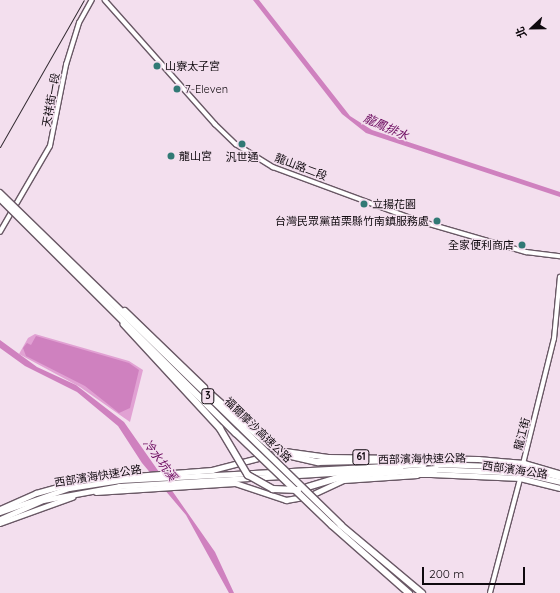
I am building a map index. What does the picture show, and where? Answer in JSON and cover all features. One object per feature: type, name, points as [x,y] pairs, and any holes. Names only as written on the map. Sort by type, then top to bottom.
[{"type":"highway","name":"福爾摩沙高速公路","points":[[0,193],[341,525],[422,593]]},
{"type":"highway","name":"福爾摩沙高速公路","points":[[0,198],[122,320],[332,525],[410,593]]},
{"type":"highway","points":[[67,259],[159,342],[216,398],[269,445],[287,456],[318,462],[400,460],[436,469]]},
{"type":"highway","points":[[122,320],[156,363],[220,428],[248,475],[273,490],[308,487],[343,476],[436,469]]},
{"type":"highway","name":"西部濱海快速公路","points":[[523,468],[560,482]]},
{"type":"highway","name":"西部濱海快速公路","points":[[0,512],[69,488],[146,476],[169,477],[436,469],[523,468],[560,477]]},
{"type":"highway","name":"西部濱海快速公路","points":[[0,519],[71,492],[152,484],[176,484],[436,469]]},
{"type":"main road","name":"西部濱海公路","points":[[0,509],[70,483],[230,467],[285,451],[328,457],[439,458],[560,473]]},
{"type":"main road","name":"西部濱海公路","points":[[0,523],[84,494],[176,484],[244,484],[286,500],[309,496],[354,478],[436,469],[520,478],[560,488]]},
{"type":"street","name":"天祥街一段","points":[[0,232],[21,202],[50,146],[66,65],[79,23],[92,0]]},
{"type":"street","name":"龍山路二段","points":[[105,0],[216,124],[256,157],[273,167],[411,218],[526,252],[560,256]]},
{"type":"street","name":"龍江街","points":[[490,593],[523,468],[554,338],[560,276]]},
{"type":"shaded area","points":[[253,0],[259,0],[350,116],[372,130],[560,192],[560,197],[366,133],[342,114]]},
{"type":"shaded area","points":[[35,334],[129,361],[143,370],[130,422],[80,387],[19,354],[28,338]]},
{"type":"shaded area","points":[[36,336],[129,363],[139,370],[130,408],[119,413],[85,386],[26,356],[23,348],[27,343],[31,345]]},
{"type":"shaded area","points":[[0,340],[37,367],[76,385],[124,422],[215,552],[234,593],[229,593],[186,515],[142,463],[118,426],[77,392],[25,366],[0,348]]},
{"type":"railway","points":[[0,147],[84,0]]},
{"type":"place","name":"山寮太子宮","points":[[157,66]]},
{"type":"place","name":"7-Eleven","points":[[177,89]]},
{"type":"place","name":"汎世通","points":[[242,144]]},
{"type":"place","name":"龍山宮","points":[[171,156]]},
{"type":"place","name":"立揚花園","points":[[364,204]]},
{"type":"place","name":"台灣民眾黨苗栗縣竹南鎮服務處","points":[[437,221]]},
{"type":"place","name":"全家便利商店","points":[[522,245]]},
{"type":"water label","name":"龍鳳排水","points":[[386,127]]},
{"type":"water label","name":"冷水坑溪","points":[[160,460]]}]
